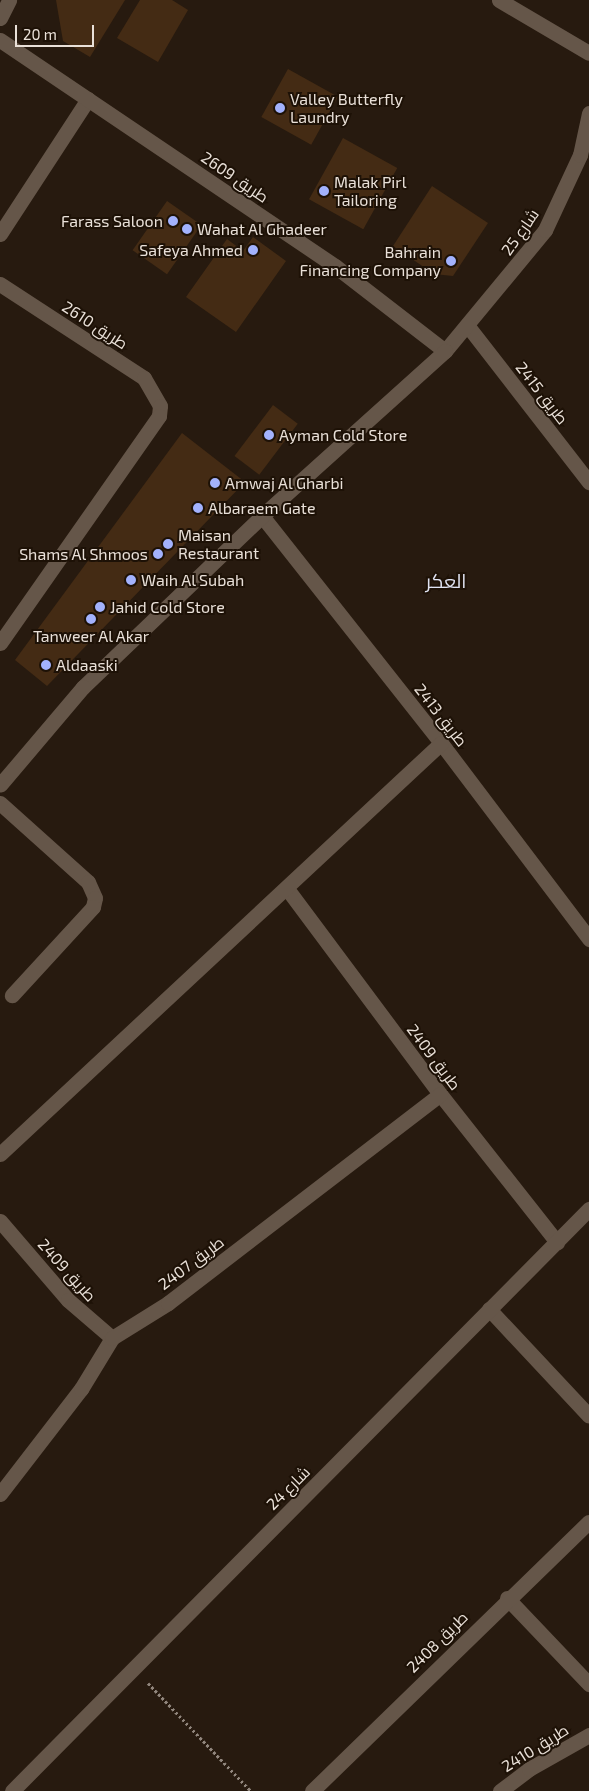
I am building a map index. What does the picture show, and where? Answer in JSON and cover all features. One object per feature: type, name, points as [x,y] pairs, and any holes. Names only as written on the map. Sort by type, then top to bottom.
[{"type":"street","points":[[0,18],[9,0]]},
{"type":"street","points":[[499,0],[589,52]]},
{"type":"street","name":"طريق 2609","points":[[0,40],[335,266],[444,351]]},
{"type":"street","points":[[0,234],[88,99]]},
{"type":"street","name":"شارع 25","points":[[2,779],[83,687],[262,516],[444,351],[467,326],[545,230],[580,155],[589,113]]},
{"type":"street","name":"طريق 2610","points":[[0,642],[160,416],[157,396],[144,378],[3,291]]},
{"type":"street","name":"طريق 2415","points":[[467,326],[589,482]]},
{"type":"street","name":"طريق 2413","points":[[262,516],[441,743],[589,939]]},
{"type":"street","points":[[0,1154],[288,890],[441,743]]},
{"type":"street","points":[[0,803],[88,882],[94,898],[93,907],[12,996]]},
{"type":"street","name":"طريق 2409","points":[[288,890],[440,1094],[557,1242]]},
{"type":"street","name":"طريق 2407","points":[[0,1494],[81,1389],[112,1338],[168,1303],[440,1094]]},
{"type":"street","name":"شارع 24","points":[[12,1791],[589,1209]]},
{"type":"street","name":"طريق 2409","points":[[0,1221],[68,1300],[112,1338]]},
{"type":"street","points":[[489,1309],[589,1416]]},
{"type":"street","name":"طريق 2408","points":[[312,1791],[507,1598],[589,1522]]},
{"type":"street","points":[[507,1598],[589,1684]]},
{"type":"street","name":"طريق 2410","points":[[500,1791],[529,1769],[589,1736]]},
{"type":"path","points":[[134,1668],[251,1791]]},
{"type":"building","points":[[56,0],[125,0],[90,57],[63,41]]},
{"type":"building","points":[[140,0],[172,0],[188,10],[158,62],[117,38]]},
{"type":"building","points":[[288,69],[338,97],[311,145],[261,117]]},
{"type":"building","points":[[343,138],[397,168],[363,229],[309,199]]},
{"type":"building","points":[[432,186],[488,223],[453,276],[434,274],[393,246]]},
{"type":"building","points":[[167,201],[201,225],[167,274],[133,250]]},
{"type":"building","points":[[253,237],[286,261],[236,332],[186,297],[227,239],[243,251]]},
{"type":"building","points":[[273,405],[298,424],[259,475],[234,456]]},
{"type":"building","points":[[182,433],[245,482],[47,686],[15,660]]},
{"type":"place","name":"Valley Butterfly Laundry","points":[[280,108]]},
{"type":"place","name":"Malak Pirl Tailoring","points":[[324,191]]},
{"type":"place","name":"Farass Saloon","points":[[173,221]]},
{"type":"place","name":"Wahat Al Ghadeer","points":[[187,229]]},
{"type":"place","name":"Safeya Ahmed","points":[[253,250]]},
{"type":"place","name":"Bahrain Financing Company","points":[[451,261]]},
{"type":"place","name":"Ayman Cold Store","points":[[269,435]]},
{"type":"place","name":"Amwaj Al Gharbi","points":[[215,483]]},
{"type":"place","name":"Albaraem Gate","points":[[198,508]]},
{"type":"place","name":"Maisan Restaurant","points":[[168,544]]},
{"type":"place","name":"Shams Al Shmoos","points":[[158,554]]},
{"type":"place","name":"Waih Al Subah","points":[[131,580]]},
{"type":"place","name":"Jahid Cold Store","points":[[100,607]]},
{"type":"place","name":"Tanweer Al Akar","points":[[91,619]]},
{"type":"place","name":"Aldaaski","points":[[46,665]]},
{"type":"district","name":"العكر","points":[[446,581]]}]
